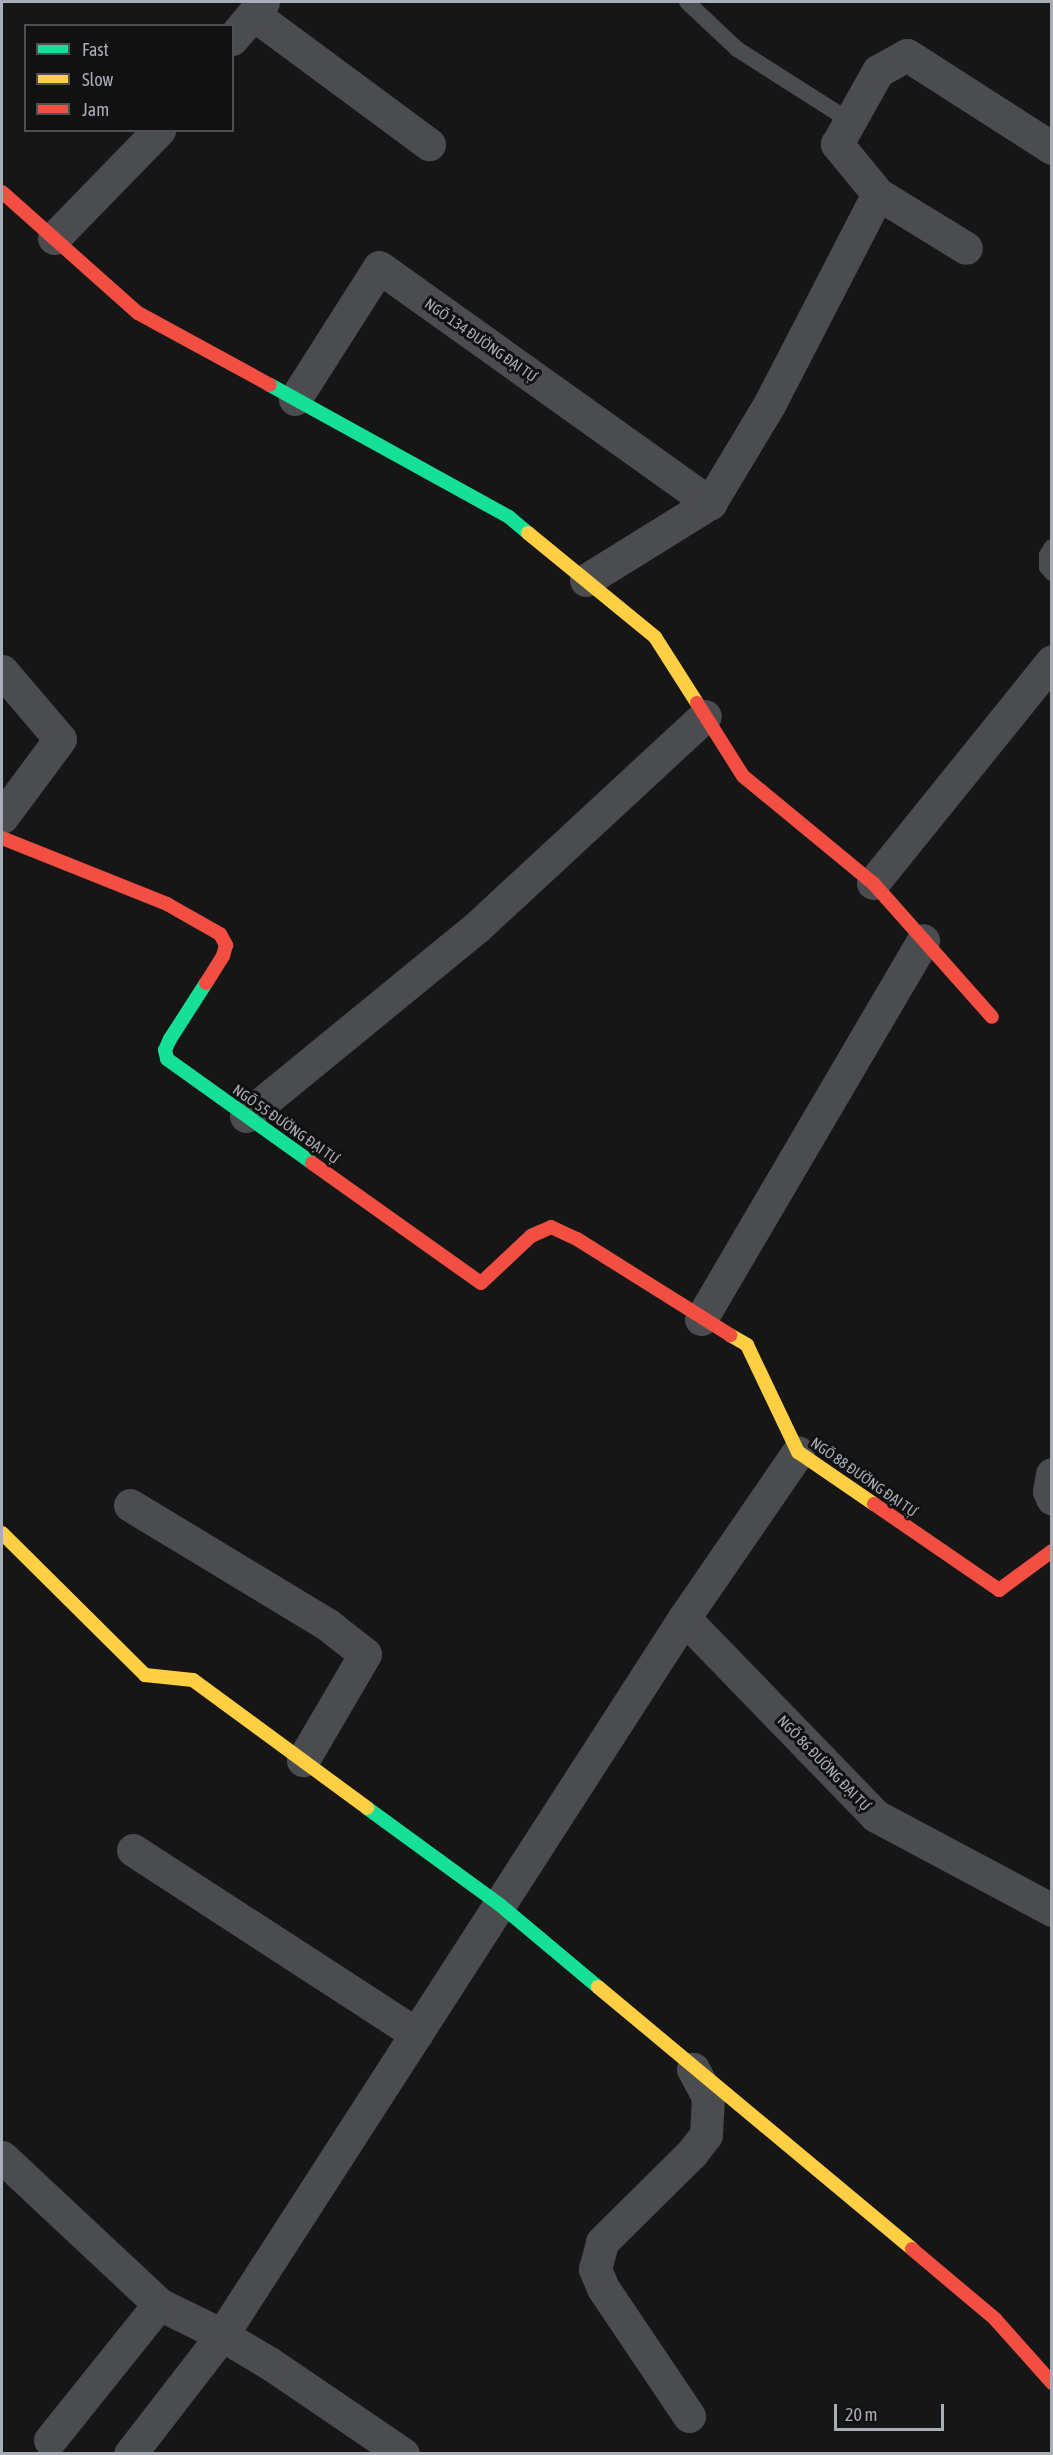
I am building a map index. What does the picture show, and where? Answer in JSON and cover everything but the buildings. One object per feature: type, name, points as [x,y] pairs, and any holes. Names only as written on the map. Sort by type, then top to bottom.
[{"type":"street","points":[[234,37],[258,8],[429,144]]},
{"type":"street","points":[[966,248],[878,194],[837,144],[878,71],[907,55],[1052,148]]},
{"type":"street","points":[[54,238],[157,132]]},
{"type":"street","points":[[2,192],[138,313],[509,517],[655,637],[742,776],[873,883],[992,1017]]},
{"type":"street","points":[[586,580],[710,503],[770,403],[878,194]]},
{"type":"street","name":"NGÕ 134 ĐƯỜNG ĐẠI TỰ","points":[[295,399],[379,267],[710,503]]},
{"type":"street","points":[[873,883],[1052,661]]},
{"type":"street","points":[[2,670],[60,739],[2,817]]},
{"type":"street","points":[[246,1116],[478,926],[705,716]]},
{"type":"street","name":"NGÕ 55 ĐƯỜNG ĐẠI TỰ","points":[[2,838],[167,904],[220,934],[226,945],[223,956],[165,1050],[166,1059],[481,1283],[531,1236],[551,1227],[577,1239],[701,1319]]},
{"type":"street","points":[[701,1319],[923,940]]},
{"type":"street","name":"NGÕ 88 ĐƯỜNG ĐẠI TỰ","points":[[701,1319],[747,1345],[798,1452],[999,1590],[1052,1551]]},
{"type":"street","points":[[130,2454],[230,2323],[684,1618],[798,1452]]},
{"type":"street","points":[[1052,1474],[1049,1491],[1052,1498]]},
{"type":"street","points":[[130,1505],[328,1625],[365,1654],[303,1760]]},
{"type":"street","points":[[2,1533],[144,1676],[193,1680],[500,1905],[693,2069],[995,2319],[1052,2384]]},
{"type":"street","name":"NGÕ 86 ĐƯỜNG ĐẠI TỰ","points":[[684,1618],[876,1816],[1052,1910]]},
{"type":"street","points":[[133,1850],[416,2034]]},
{"type":"street","points":[[689,2416],[603,2288],[595,2269],[602,2242],[691,2154],[706,2135],[708,2097],[693,2069]]},
{"type":"street","points":[[2,2157],[159,2304],[230,2323],[269,2363],[403,2454]]},
{"type":"street","points":[[50,2440],[159,2304]]},
{"type":"lane","points":[[687,2],[737,50],[850,121]]},
{"type":"lane","points":[[1052,547],[1047,555],[1047,567],[1052,573]]},
{"type":"traffic: fast","points":[[270,385],[509,517],[528,533]]},
{"type":"traffic: fast","points":[[206,983],[170,1039],[165,1050],[167,1059],[312,1163]]},
{"type":"traffic: fast","points":[[367,1808],[500,1905],[598,1987]]},
{"type":"traffic: slow","points":[[528,533],[655,637],[697,703]]},
{"type":"traffic: slow","points":[[730,1335],[747,1345],[798,1452],[874,1504]]},
{"type":"traffic: slow","points":[[2,1533],[145,1675],[193,1680],[367,1808]]},
{"type":"traffic: slow","points":[[598,1987],[912,2249]]},
{"type":"traffic: jam","points":[[2,192],[138,313],[270,385]]},
{"type":"traffic: jam","points":[[697,703],[743,776],[873,883],[992,1017]]},
{"type":"traffic: jam","points":[[2,838],[167,904],[220,934],[226,945],[223,956],[206,983]]},
{"type":"traffic: jam","points":[[312,1163],[481,1283],[531,1236],[551,1227],[577,1239],[730,1335]]},
{"type":"traffic: jam","points":[[874,1504],[999,1590],[1052,1551]]},
{"type":"traffic: jam","points":[[912,2249],[995,2319],[1052,2383]]}]
